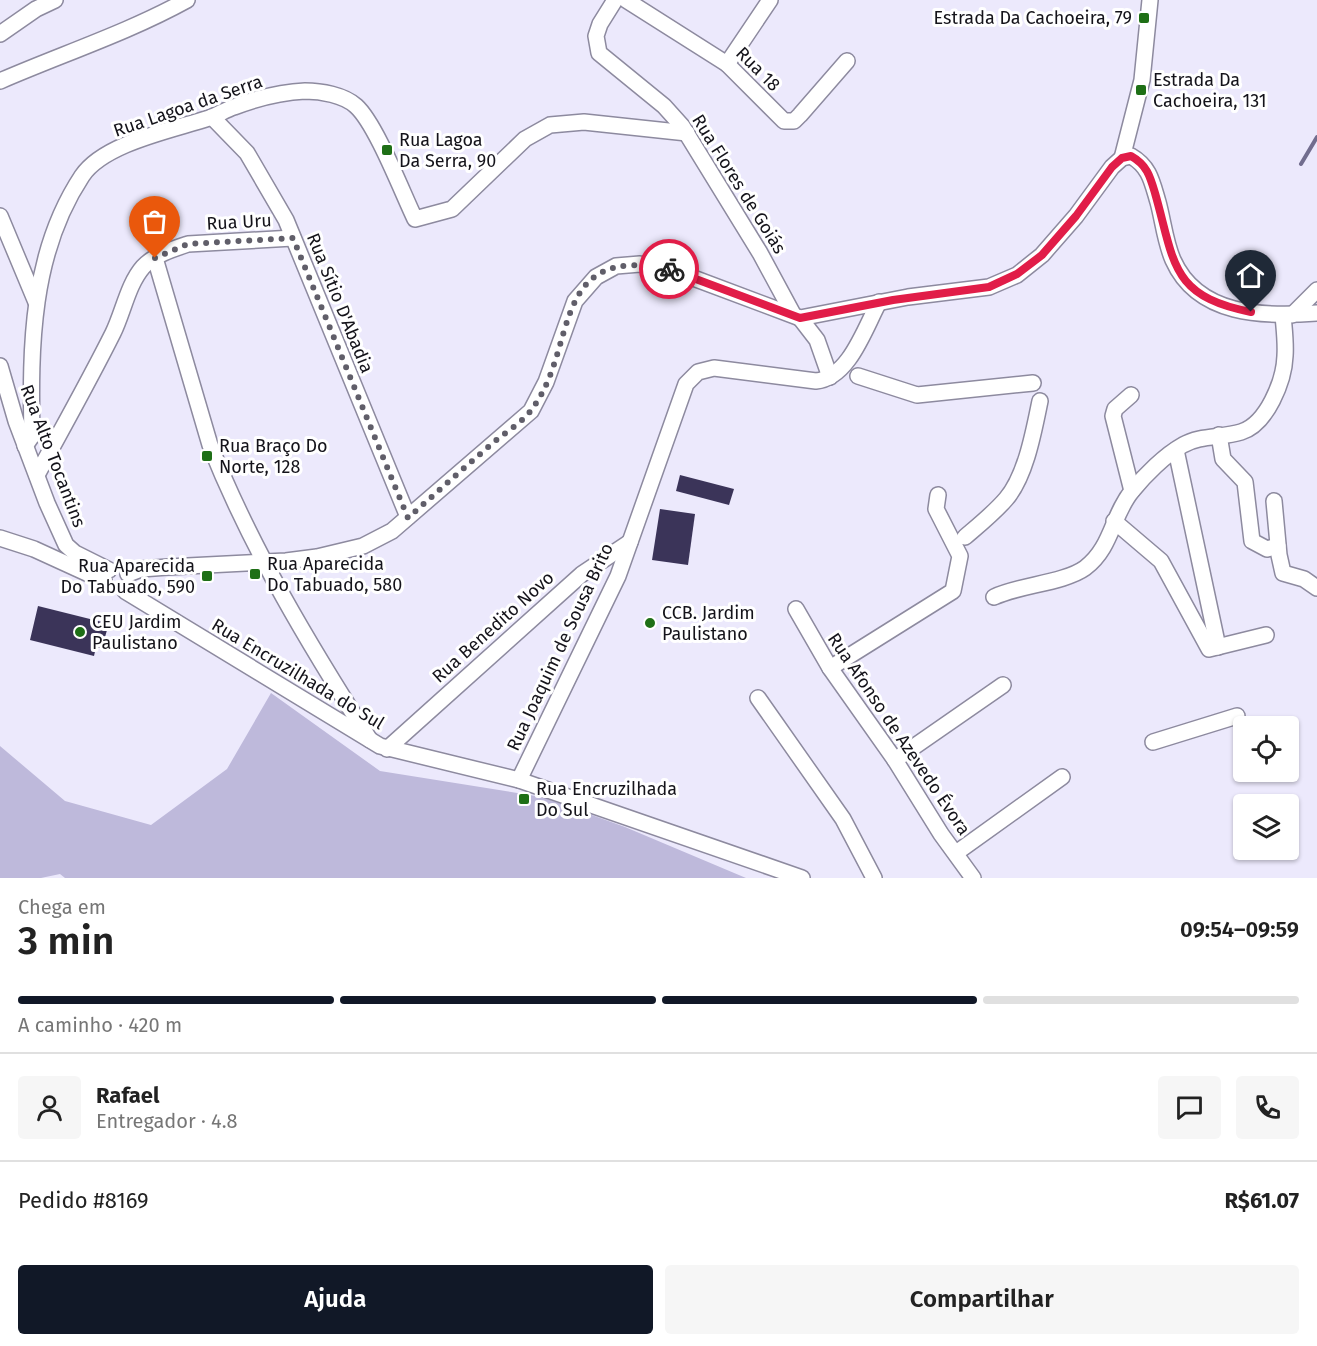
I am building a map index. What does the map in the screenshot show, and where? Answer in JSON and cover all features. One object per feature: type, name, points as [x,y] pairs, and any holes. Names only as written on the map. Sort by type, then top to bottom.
[{"type":"street","points":[[0,34],[36,9],[55,0]]},
{"type":"street","points":[[0,81],[73,49],[144,24],[187,0]]},
{"type":"street","name":"Rua Flores de Goiás","points":[[615,0],[600,24],[596,36],[599,52],[664,106],[687,133],[797,316],[817,340],[830,377]]},
{"type":"street","name":"Rua 18","points":[[626,0],[727,64],[779,118],[789,122],[800,115],[847,61]]},
{"type":"street","points":[[727,64],[770,0]]},
{"type":"street","points":[[128,574],[141,569],[317,557],[363,546],[392,531],[531,411],[546,382],[570,311],[586,286],[606,271],[627,264],[672,270],[797,316],[989,287],[1017,274],[1051,245],[1122,158],[1142,80],[1150,0]]},
{"type":"street","name":"Rua Lagoa da Serra","points":[[36,302],[50,240],[84,173],[97,162],[122,148],[212,117],[234,107],[282,94],[306,91],[343,98],[357,106],[370,125],[415,219],[438,215],[460,204],[525,139],[539,130],[561,123],[584,122],[687,133]]},
{"type":"street","name":"Rua Sítio D'Abadia","points":[[212,117],[247,153],[268,186],[293,238],[408,518]]},
{"type":"street","points":[[1122,158],[1131,156],[1147,167],[1171,257],[1190,286],[1202,297],[1230,308],[1288,315],[1317,313]]},
{"type":"street","points":[[0,216],[36,302],[32,436],[25,446]]},
{"type":"street","name":"Rua Uru","points":[[155,258],[188,244],[293,238]]},
{"type":"street","points":[[37,475],[115,330],[138,273],[155,258],[210,445],[263,562],[370,741]]},
{"type":"street","points":[[994,597],[1083,570],[1108,540],[1114,521],[1132,491],[1176,450],[1192,441],[1243,432],[1251,427],[1274,396],[1285,357],[1288,315],[1317,290]]},
{"type":"street","points":[[830,377],[843,366],[879,302]]},
{"type":"street","name":"Rua Alto Tocantins","points":[[0,366],[25,446],[66,545],[107,576]]},
{"type":"street","name":"Rua Joaquim de Sousa Brito","points":[[519,780],[576,667],[630,542],[682,391],[692,377],[714,368],[819,381],[830,377]]},
{"type":"street","points":[[858,376],[916,396],[1033,383]]},
{"type":"street","points":[[1131,395],[1115,410],[1113,416],[1132,491]]},
{"type":"street","points":[[965,537],[1007,498],[1014,487],[1032,439],[1040,402]]},
{"type":"street","points":[[1219,435],[1223,459],[1245,482],[1251,541],[1267,549],[1278,546]]},
{"type":"street","points":[[1176,450],[1218,646]]},
{"type":"street","points":[[830,668],[952,591],[960,556],[936,509],[938,495]]},
{"type":"street","points":[[1274,501],[1278,546],[1285,574],[1304,579],[1317,588]]},
{"type":"street","points":[[1114,521],[1144,544],[1161,561],[1209,649],[1266,635]]},
{"type":"street","points":[[0,538],[107,576]]},
{"type":"street","name":"Rua Benedito Novo","points":[[387,749],[566,587],[604,558],[630,542]]},
{"type":"street","points":[[57,560],[64,554],[66,545]]},
{"type":"street","points":[[119,568],[128,574],[130,582],[125,591],[111,592],[107,576],[119,568]]},
{"type":"street","name":"Rua Encruzilhada do Sul","points":[[125,591],[370,741],[387,749],[519,780],[802,878]]},
{"type":"street","name":"Rua Afonso de Azevedo Évora","points":[[796,609],[830,668],[895,760],[973,878]]},
{"type":"street","points":[[895,760],[1004,685]]},
{"type":"street","points":[[758,698],[843,819],[874,878]]},
{"type":"street","points":[[1154,742],[1233,717]]},
{"type":"street","points":[[956,853],[1062,777]]},
{"type":"shaded area","points":[[271,693],[380,771],[542,797],[625,827],[746,878],[65,878],[60,874],[41,878],[0,878],[0,746],[65,801],[151,825],[227,769]]},
{"type":"building","points":[[680,475],[734,489],[729,505],[676,491]]},
{"type":"building","points":[[660,509],[695,514],[688,565],[652,560]]},
{"type":"building","points":[[38,606],[102,622],[101,629],[107,630],[102,648],[96,647],[94,656],[30,640]]},
{"type":"waterway","points":[[1301,164],[1317,137]]},
{"type":"way so far","points":[[155,258],[188,244],[293,238],[408,518],[531,411],[546,382],[570,311],[586,286],[596,277],[616,266],[640,264],[669,269]]},
{"type":"place","name":"Estrada Da Cachoeira, 79","points":[[1144,18]]},
{"type":"place","name":"Estrada Da Cachoeira, 131","points":[[1141,90]]},
{"type":"place","name":"Rua Lagoa Da Serra, 90","points":[[387,150]]},
{"type":"place","name":"Rua Braço Do Norte, 128","points":[[207,456]]},
{"type":"place","name":"Rua Aparecida Do Tabuado, 580","points":[[255,574]]},
{"type":"place","name":"Rua Aparecida Do Tabuado, 590","points":[[207,576]]},
{"type":"place","name":"CCB. Jardim Paulistano","points":[[650,623]]},
{"type":"place","name":"CEU Jardim Paulistano","points":[[80,632]]},
{"type":"place","name":"Rua Encruzilhada Do Sul","points":[[524,799]]},
{"type":"route","points":[[669,269],[800,318],[893,300],[989,287],[1029,267],[1076,216],[1112,167],[1122,158],[1131,156],[1147,167],[1171,257],[1180,274],[1202,297],[1230,308],[1251,312]]}]
